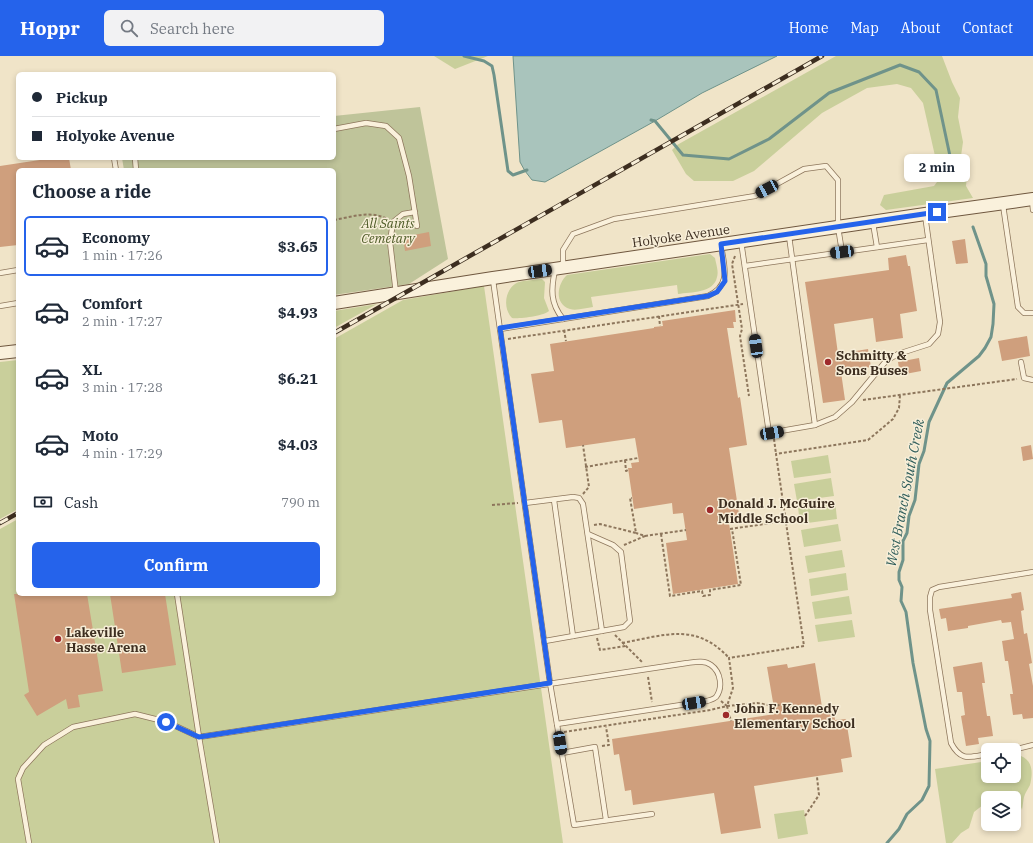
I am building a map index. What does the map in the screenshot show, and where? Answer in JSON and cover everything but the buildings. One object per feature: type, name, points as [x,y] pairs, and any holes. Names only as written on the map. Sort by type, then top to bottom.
[{"type":"street","name":"Holyoke Avenue","points":[[336,303],[721,244],[742,246],[788,234],[873,221],[1002,203],[1032,203]]},
{"type":"street","points":[[0,353],[16,351]]},
{"type":"lane","points":[[336,129],[366,124],[386,126],[399,138],[409,176],[418,226]]},
{"type":"lane","points":[[563,319],[557,311],[552,299],[551,288],[559,268],[563,250],[573,234],[614,219],[755,196],[804,169],[826,166],[838,180],[838,227],[842,252]]},
{"type":"lane","points":[[1002,203],[1018,307],[1024,313],[1033,313]]},
{"type":"lane","points":[[396,293],[390,242],[393,222],[403,214],[415,212]]},
{"type":"lane","points":[[742,246],[769,433],[772,433],[815,425],[835,417],[852,402],[886,361],[898,354],[929,344],[938,334],[940,322],[925,214]]},
{"type":"lane","points":[[873,221],[877,247]]},
{"type":"lane","points":[[788,234],[815,425]]},
{"type":"lane","points":[[745,266],[928,240]]},
{"type":"lane","points":[[500,328],[708,296],[717,292],[725,281],[721,244]]},
{"type":"lane","points":[[0,273],[16,270]]},
{"type":"lane","points":[[493,278],[550,683],[574,825],[652,814]]},
{"type":"lane","points":[[0,306],[16,303]]},
{"type":"lane","points":[[1021,362],[1024,378],[1033,380]]},
{"type":"lane","points":[[525,503],[579,498],[583,504],[602,631]]},
{"type":"lane","points":[[554,500],[573,636]]},
{"type":"lane","points":[[545,641],[624,627],[630,621],[621,552],[588,534]]},
{"type":"lane","points":[[981,755],[963,757],[956,752],[951,743],[930,610],[930,597],[932,590],[939,587],[1033,572]]},
{"type":"lane","points":[[177,596],[217,843]]},
{"type":"lane","points":[[29,843],[18,779],[23,768],[44,745],[73,727],[135,714],[166,722],[199,737],[550,683],[702,662],[712,665],[719,674],[720,685],[716,697],[707,701],[557,724]]},
{"type":"lane","points":[[1021,748],[1033,746]]},
{"type":"lane","points":[[562,754],[596,747],[606,820]]},
{"type":"path","points":[[336,220],[366,215],[380,216],[393,222]]},
{"type":"path","points":[[742,246],[735,256],[732,264],[739,305],[742,329],[740,336],[749,396]]},
{"type":"path","points":[[502,340],[739,305],[750,302]]},
{"type":"path","points":[[659,316],[660,326]]},
{"type":"path","points":[[564,330],[566,341]]},
{"type":"path","points":[[852,402],[1024,378]]},
{"type":"path","points":[[776,454],[868,440],[893,419],[898,408],[900,395]]},
{"type":"path","points":[[729,658],[804,646],[772,433]]},
{"type":"path","points":[[579,498],[588,487],[583,445]]},
{"type":"path","points":[[585,467],[638,458]]},
{"type":"path","points":[[624,460],[626,471],[628,470]]},
{"type":"path","points":[[632,498],[630,498],[636,533]]},
{"type":"path","points":[[492,505],[512,502],[525,503]]},
{"type":"path","points":[[661,534],[670,596],[702,591],[703,596],[710,595],[710,590],[740,585],[731,529],[785,521]]},
{"type":"path","points":[[586,526],[600,524],[645,536]]},
{"type":"path","points":[[616,548],[645,536],[686,530]]},
{"type":"path","points":[[596,632],[600,650],[626,646]]},
{"type":"path","points":[[622,643],[665,635],[686,634],[710,641],[729,658],[732,671],[733,688],[727,706],[731,721]]},
{"type":"path","points":[[716,697],[727,706]]},
{"type":"path","points":[[559,733],[710,710],[727,706],[757,703],[774,706],[792,704]]},
{"type":"path","points":[[596,747],[609,745],[606,726]]},
{"type":"path","points":[[805,816],[819,795],[817,777]]},
{"type":"green space","points":[[434,56],[488,56],[455,69]]},
{"type":"green space","points":[[836,56],[942,56],[960,98],[958,117],[963,142],[961,156],[965,163],[967,175],[966,186],[973,198],[886,210],[880,205],[884,195],[934,186],[940,178],[923,103],[911,88],[897,84],[867,88],[822,113],[754,171],[733,181],[694,181],[686,174],[672,150],[677,145]]},
{"type":"green space","name":"All Saints Cemetary","points":[[420,107],[448,259],[409,284],[336,295],[336,168],[124,168],[122,160],[336,160],[336,116]]},
{"type":"green space","points":[[710,254],[715,258],[718,275],[715,282],[711,286],[701,291],[678,294],[677,285],[591,297],[593,307],[575,310],[570,309],[561,303],[559,298],[559,288],[567,275]]},
{"type":"green space","points":[[542,279],[545,282],[544,298],[549,311],[537,316],[512,318],[506,304],[506,298],[511,288],[519,282]]},
{"type":"green space","points":[[484,286],[563,843],[0,843],[0,529],[16,520],[16,596],[336,596],[336,338],[403,300]]},
{"type":"green space","points":[[377,304],[336,327],[336,311]]},
{"type":"green space","points":[[16,360],[16,510],[0,519],[0,362]]},
{"type":"green space","points":[[828,455],[831,473],[794,478],[791,461]]},
{"type":"green space","points":[[831,478],[834,496],[797,501],[794,484]]},
{"type":"green space","points":[[835,501],[837,519],[800,524],[798,507]]},
{"type":"green space","points":[[838,524],[841,541],[804,547],[801,530]]},
{"type":"green space","points":[[842,550],[845,567],[808,573],[805,556]]},
{"type":"green space","points":[[846,573],[848,590],[811,596],[809,579]]},
{"type":"green space","points":[[849,596],[852,614],[815,619],[812,602]]},
{"type":"green space","points":[[852,620],[855,637],[818,642],[815,625]]},
{"type":"green space","points":[[1021,756],[1030,764],[1032,776],[1030,785],[1024,796],[1022,810],[1021,791],[981,791],[981,806],[974,812],[969,828],[961,833],[952,843],[946,843],[935,769],[981,762],[981,783],[1021,783]]},
{"type":"green space","points":[[804,810],[808,834],[778,839],[774,814]]},
{"type":"water","points":[[513,56],[777,56],[702,93],[545,182],[532,180],[520,162]]},
{"type":"waterway","name":"West Branch South Creek","points":[[464,56],[484,61],[492,66],[508,171],[513,175],[527,170]]},
{"type":"waterway","name":"West Branch South Creek","points":[[651,120],[655,121],[683,155],[729,159],[769,139],[829,93],[900,65],[919,72],[936,90],[954,175]]},
{"type":"waterway","name":"West Branch South Creek","points":[[887,843],[899,829],[907,814],[922,800],[929,786],[930,741],[926,729],[913,663],[906,612],[901,601],[902,587],[899,580],[899,572],[903,560],[903,541],[907,533],[909,516],[915,500],[919,464],[924,451],[929,422],[947,383],[979,356],[991,337],[994,304],[986,276],[986,264],[973,227]]},
{"type":"railway","points":[[336,332],[822,56]]},
{"type":"railway","points":[[0,523],[16,514]]},
{"type":"place","name":"Schmitty & Sons Buses","points":[[828,362]]},
{"type":"place","name":"Donald J. McGuire Middle School","points":[[710,510]]},
{"type":"place","name":"Lakeville Hasse Arena","points":[[58,639]]},
{"type":"place","name":"John F. Kennedy Elementary School","points":[[726,715]]},
{"type":"route","points":[[166,722],[199,737],[550,683],[500,328],[708,296],[717,292],[725,281],[721,244],[937,212]]}]
